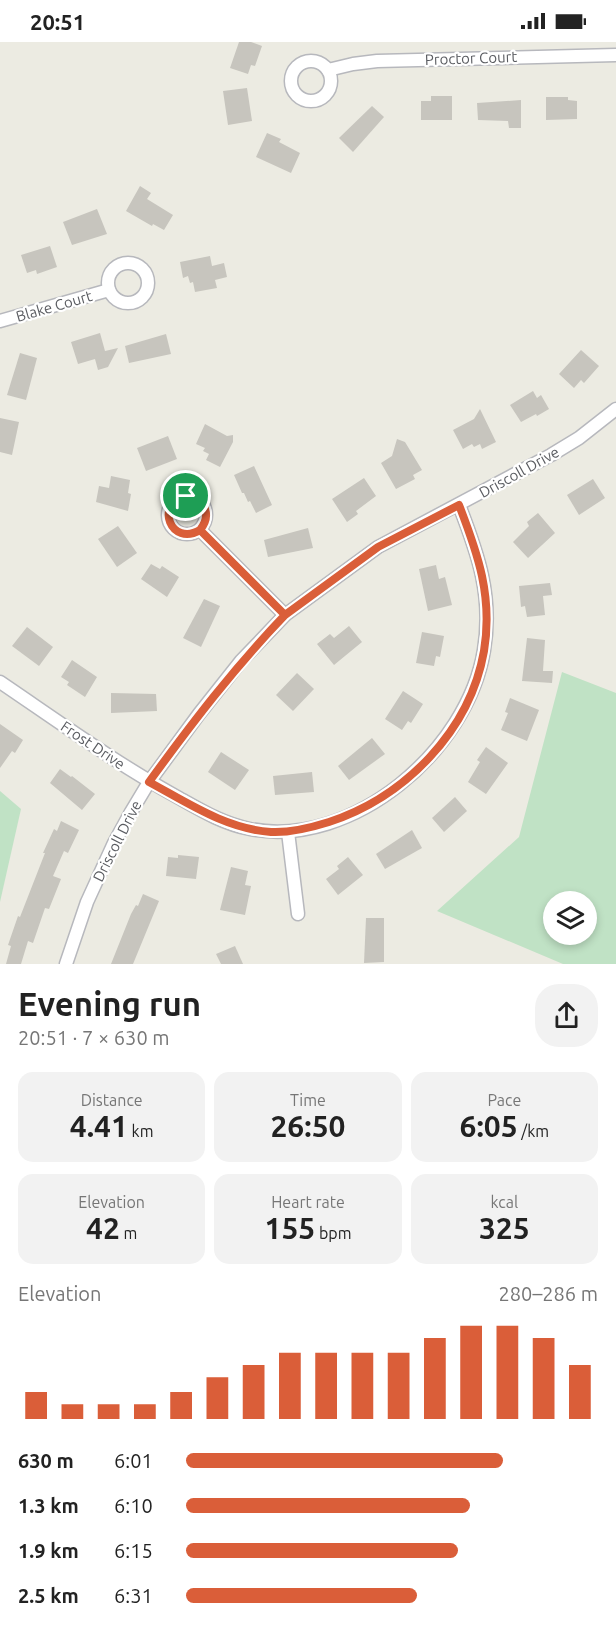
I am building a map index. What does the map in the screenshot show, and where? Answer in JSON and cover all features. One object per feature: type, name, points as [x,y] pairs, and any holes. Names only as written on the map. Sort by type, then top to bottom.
[{"type":"street","name":"Proctor Court","points":[[328,70],[376,61],[616,55]]},
{"type":"street","name":"Blake Court","points":[[0,321],[109,290]]},
{"type":"street","name":"Driscoll Drive","points":[[66,964],[101,868],[149,782],[234,670],[285,615],[378,547],[579,438],[616,409]]},
{"type":"street","name":"Frost Drive","points":[[0,682],[149,782],[225,822],[249,829],[288,832],[340,818],[362,809],[385,795],[424,764],[444,741],[470,696],[484,650],[487,608],[478,554],[459,505]]},
{"type":"street","points":[[200,530],[285,615]]},
{"type":"street","points":[[288,832],[298,914]]},
{"type":"green space","points":[[562,672],[616,693],[616,964],[563,964],[437,911],[519,837]]},
{"type":"green space","points":[[0,791],[21,809],[0,902]]},
{"type":"building","points":[[239,42],[251,42],[262,46],[255,66],[251,65],[248,74],[230,68]]},
{"type":"building","points":[[247,88],[252,121],[228,125],[223,91]]},
{"type":"building","points":[[431,96],[452,96],[452,120],[421,120],[421,101],[431,101]]},
{"type":"building","points":[[546,97],[568,97],[568,100],[577,101],[577,119],[546,120]]},
{"type":"building","points":[[521,100],[521,128],[509,128],[508,121],[478,120],[477,103]]},
{"type":"building","points":[[372,106],[384,117],[353,152],[339,138]]},
{"type":"building","points":[[267,133],[281,139],[279,142],[300,153],[291,173],[256,157]]},
{"type":"building","points":[[140,186],[151,193],[147,199],[173,215],[164,230],[126,211]]},
{"type":"building","points":[[97,209],[107,234],[72,245],[63,222]]},
{"type":"building","points":[[50,246],[57,267],[37,274],[36,270],[27,273],[21,255]]},
{"type":"building","points":[[210,256],[212,266],[224,263],[227,277],[215,280],[217,288],[195,292],[193,282],[190,283],[188,276],[183,278],[180,262]]},
{"type":"building","points":[[100,333],[105,351],[118,348],[108,367],[98,370],[95,359],[78,364],[71,342]]},
{"type":"building","points":[[166,334],[171,354],[129,363],[125,346]]},
{"type":"building","points":[[581,350],[599,366],[584,383],[581,380],[574,388],[559,374]]},
{"type":"building","points":[[20,353],[37,358],[26,400],[7,395]]},
{"type":"building","points":[[533,391],[537,398],[541,395],[549,409],[521,422],[510,405]]},
{"type":"building","points":[[480,409],[496,442],[482,449],[480,444],[474,447],[472,444],[463,449],[453,430],[474,419]]},
{"type":"building","points":[[0,418],[19,422],[12,455],[0,452]]},
{"type":"building","points":[[205,424],[227,436],[233,435],[233,442],[220,467],[206,460],[209,454],[203,451],[205,448],[196,444]]},
{"type":"building","points":[[168,436],[177,459],[146,471],[137,448]]},
{"type":"building","points":[[397,439],[405,442],[422,470],[413,475],[415,479],[396,489],[381,463],[392,456]]},
{"type":"building","points":[[254,466],[272,505],[256,513],[250,501],[248,502],[242,493],[234,475]]},
{"type":"building","points":[[111,476],[130,480],[128,493],[131,494],[128,511],[96,502],[99,486],[109,488]]},
{"type":"building","points":[[364,478],[376,496],[356,511],[358,514],[347,522],[332,499]]},
{"type":"building","points":[[593,479],[605,498],[579,515],[567,495]]},
{"type":"building","points":[[538,513],[555,533],[528,558],[513,542],[529,526],[527,522]]},
{"type":"building","points":[[118,526],[137,553],[117,567],[98,539]]},
{"type":"building","points":[[308,528],[313,548],[268,557],[264,540]]},
{"type":"building","points":[[151,564],[160,569],[162,566],[179,577],[167,597],[141,579]]},
{"type":"building","points":[[436,565],[439,579],[445,577],[452,605],[428,611],[419,569]]},
{"type":"building","points":[[550,583],[552,595],[543,596],[545,615],[527,617],[525,606],[521,607],[519,586]]},
{"type":"building","points":[[204,599],[220,606],[201,647],[183,638]]},
{"type":"building","points":[[349,626],[362,642],[334,665],[317,644],[330,634],[334,638]]},
{"type":"building","points":[[27,627],[53,647],[39,666],[12,646]]},
{"type":"building","points":[[422,632],[444,636],[440,657],[436,656],[434,666],[416,663]]},
{"type":"building","points":[[527,638],[545,640],[543,671],[553,671],[552,683],[522,681]]},
{"type":"building","points":[[72,660],[97,677],[85,697],[67,685],[69,682],[61,677]]},
{"type":"building","points":[[297,673],[314,689],[293,711],[276,695]]},
{"type":"building","points":[[403,691],[423,704],[411,723],[408,721],[402,730],[385,719]]},
{"type":"building","points":[[111,693],[156,694],[157,711],[111,713]]},
{"type":"building","points":[[510,698],[539,710],[527,741],[501,730],[508,713],[505,712]]},
{"type":"building","points":[[0,724],[23,740],[15,753],[12,751],[0,768]]},
{"type":"building","points":[[372,738],[385,754],[349,780],[338,766]]},
{"type":"building","points":[[486,747],[508,763],[486,794],[468,782],[480,762],[477,760]]},
{"type":"building","points":[[221,752],[249,770],[235,790],[208,772]]},
{"type":"building","points":[[60,769],[95,794],[82,810],[50,783]]},
{"type":"building","points":[[312,772],[314,792],[275,795],[273,776]]},
{"type":"building","points":[[455,797],[467,811],[444,832],[432,818]]},
{"type":"building","points":[[61,821],[79,830],[68,853],[64,851],[53,876],[61,879],[49,909],[45,908],[33,943],[28,941],[21,964],[6,964],[11,946],[8,945],[18,916],[20,917],[45,853],[43,853],[54,829],[57,831]]},
{"type":"building","points":[[412,830],[422,848],[385,869],[376,854]]},
{"type":"building","points":[[178,855],[199,857],[196,879],[166,876],[168,857],[178,858]]},
{"type":"building","points":[[348,857],[363,875],[338,895],[326,879],[339,869],[337,866]]},
{"type":"building","points":[[231,867],[248,871],[245,885],[251,886],[245,915],[220,910]]},
{"type":"building","points":[[143,894],[159,901],[133,964],[111,964],[131,914],[136,905],[138,906]]},
{"type":"building","points":[[366,918],[384,918],[384,962],[364,963]]},
{"type":"building","points":[[235,946],[243,964],[221,964],[216,954]]},
{"type":"route","points":[[186,496],[180,497],[171,505],[168,517],[173,528],[183,534],[200,530],[243,573],[285,615],[378,547],[459,505],[478,554],[484,581],[487,608],[484,650],[480,669],[458,720],[444,741],[424,764],[385,795],[362,809],[340,818],[288,832],[270,832],[225,822],[149,782],[241,661],[285,615],[200,530],[206,520],[205,508],[197,499],[186,496]]}]
